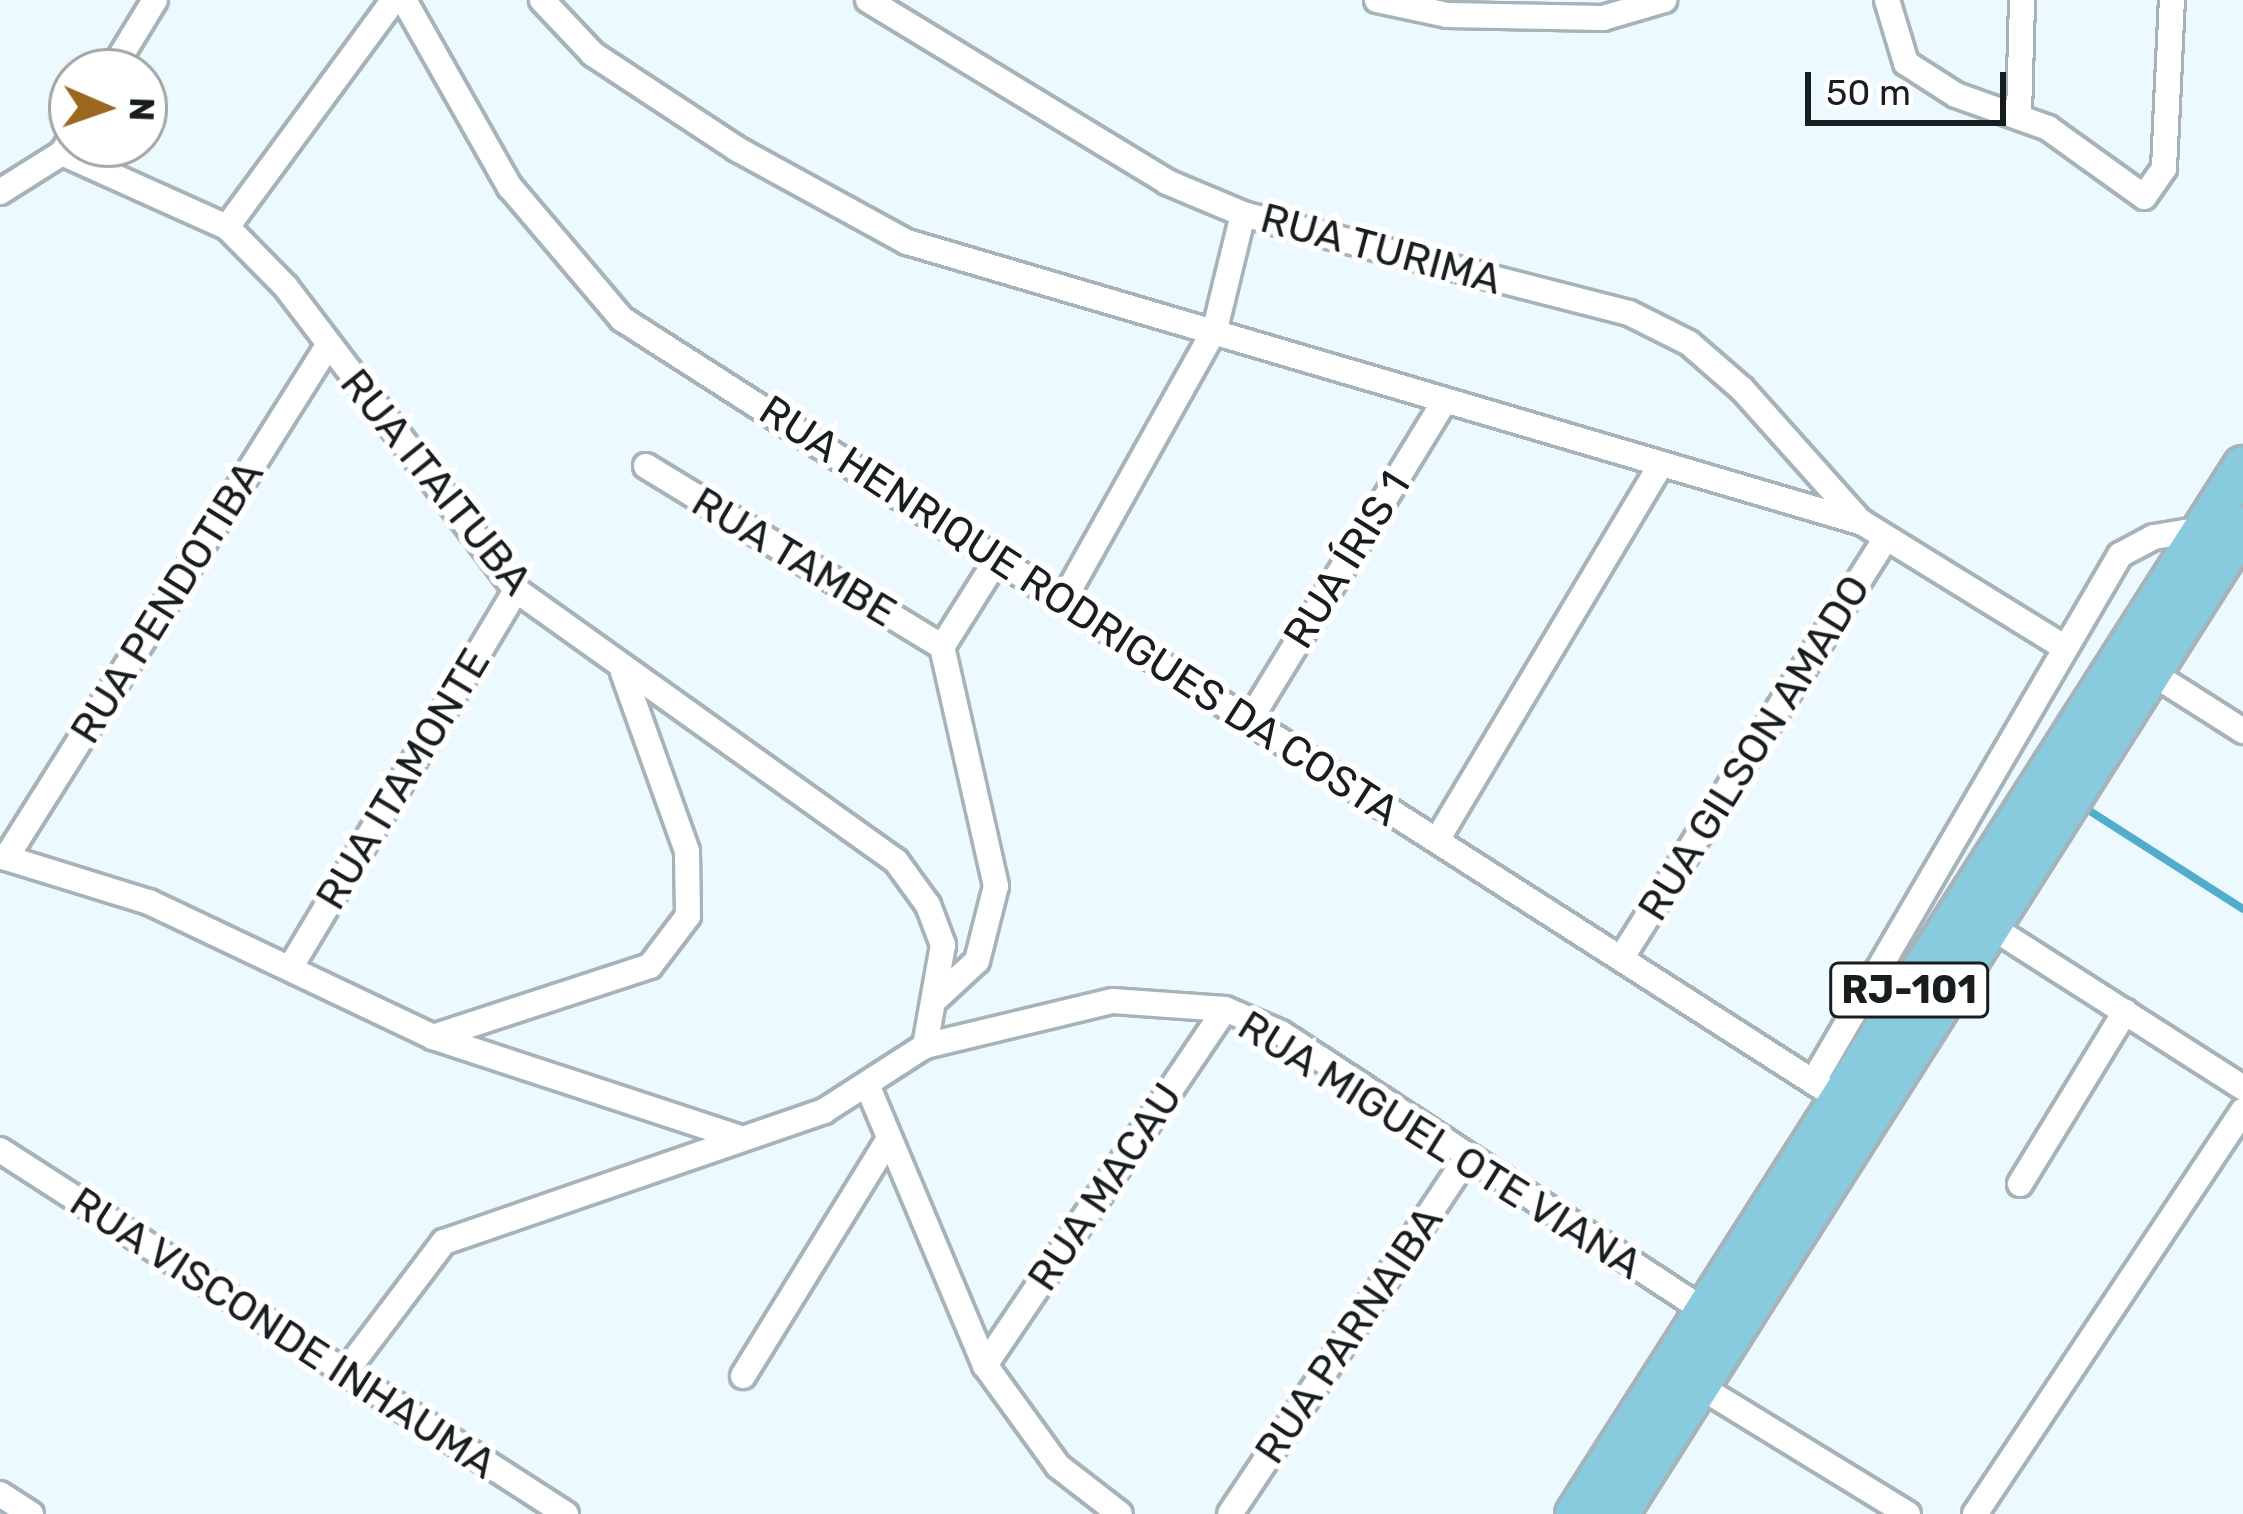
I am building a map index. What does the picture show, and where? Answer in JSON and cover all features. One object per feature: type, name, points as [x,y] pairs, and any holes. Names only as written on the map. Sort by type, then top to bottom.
[{"type":"main road","name":"RJ-101","points":[[1575,1514],[2243,466]]},
{"type":"main road","name":"RJ-101","points":[[1617,1514],[1699,1385],[1839,1098],[1987,924],[2243,526]]},
{"type":"street","points":[[126,48],[155,0]]},
{"type":"street","points":[[227,227],[394,0]]},
{"type":"street","name":"RUA HENRIQUE RODRIGUES DA COSTA","points":[[404,0],[510,187],[622,319],[1839,1098]]},
{"type":"street","points":[[542,0],[593,54],[647,90],[907,242],[1215,329],[1444,402],[1863,524],[2064,647]]},
{"type":"street","name":"RUA TURIMA","points":[[868,0],[1166,182],[1244,214],[1629,313],[1689,344],[1742,389],[1863,524]]},
{"type":"street","points":[[1377,0],[1448,15],[1603,18],[1664,0]]},
{"type":"street","points":[[1887,0],[1906,63],[1986,108],[2019,115],[2075,146],[2134,194],[2148,195],[2164,168],[2172,0]]},
{"type":"street","points":[[2019,115],[2022,0]]},
{"type":"street","name":"RUA ITAITUBA","points":[[0,192],[48,158]]},
{"type":"street","name":"RUA ITAITUBA","points":[[112,168],[227,227],[286,287],[516,590],[623,672],[896,861],[928,905],[943,945],[925,1046]]},
{"type":"street","points":[[1063,601],[1215,329],[1244,214]]},
{"type":"street","name":"RUA PENDOTIBA","points":[[3,857],[327,346]]},
{"type":"street","name":"RUA ÍRIS 1","points":[[1250,718],[1444,402]]},
{"type":"street","name":"RUA TAMBE","points":[[646,466],[942,647]]},
{"type":"street","points":[[1437,840],[1660,466]]},
{"type":"street","points":[[1839,1098],[2064,647],[2120,555],[2154,537],[2204,529]]},
{"type":"street","name":"RUA GILSON AMADO","points":[[1622,957],[1886,539]]},
{"type":"street","name":"RUA TAMBE","points":[[937,998],[977,961],[996,886],[942,647],[996,561]]},
{"type":"street","name":"RUA ITAMONTE","points":[[290,968],[516,590]]},
{"type":"street","points":[[433,1036],[621,978],[650,965],[680,931],[693,883],[687,851],[623,672]]},
{"type":"street","points":[[2152,674],[2243,730]]},
{"type":"street","points":[[3,857],[149,902],[433,1036],[737,1137]]},
{"type":"street","points":[[1987,924],[2243,1088]]},
{"type":"street","name":"RUA MIGUEL OTE VIANA","points":[[344,1374],[415,1270],[444,1242],[737,1137],[824,1111],[868,1087],[925,1046],[1113,1001],[1225,1009],[1281,1033],[1706,1311]]},
{"type":"street","name":"RUA MACAU","points":[[985,1365],[1225,1009]]},
{"type":"street","points":[[2020,1184],[2126,1012]]},
{"type":"street","points":[[868,1087],[887,1142],[985,1365],[1058,1466],[1120,1514]]},
{"type":"street","points":[[1975,1514],[2243,1111]]},
{"type":"street","points":[[743,1376],[887,1142]]},
{"type":"street","name":"RUA VISCONDE INHAUMA","points":[[0,1150],[566,1514]]},
{"type":"street","name":"RUA PARNAIBA","points":[[1230,1514],[1468,1156]]},
{"type":"street","points":[[1699,1385],[1908,1514]]},
{"type":"street","points":[[0,1494],[31,1514]]},
{"type":"waterway","points":[[2082,806],[2243,909]]}]
